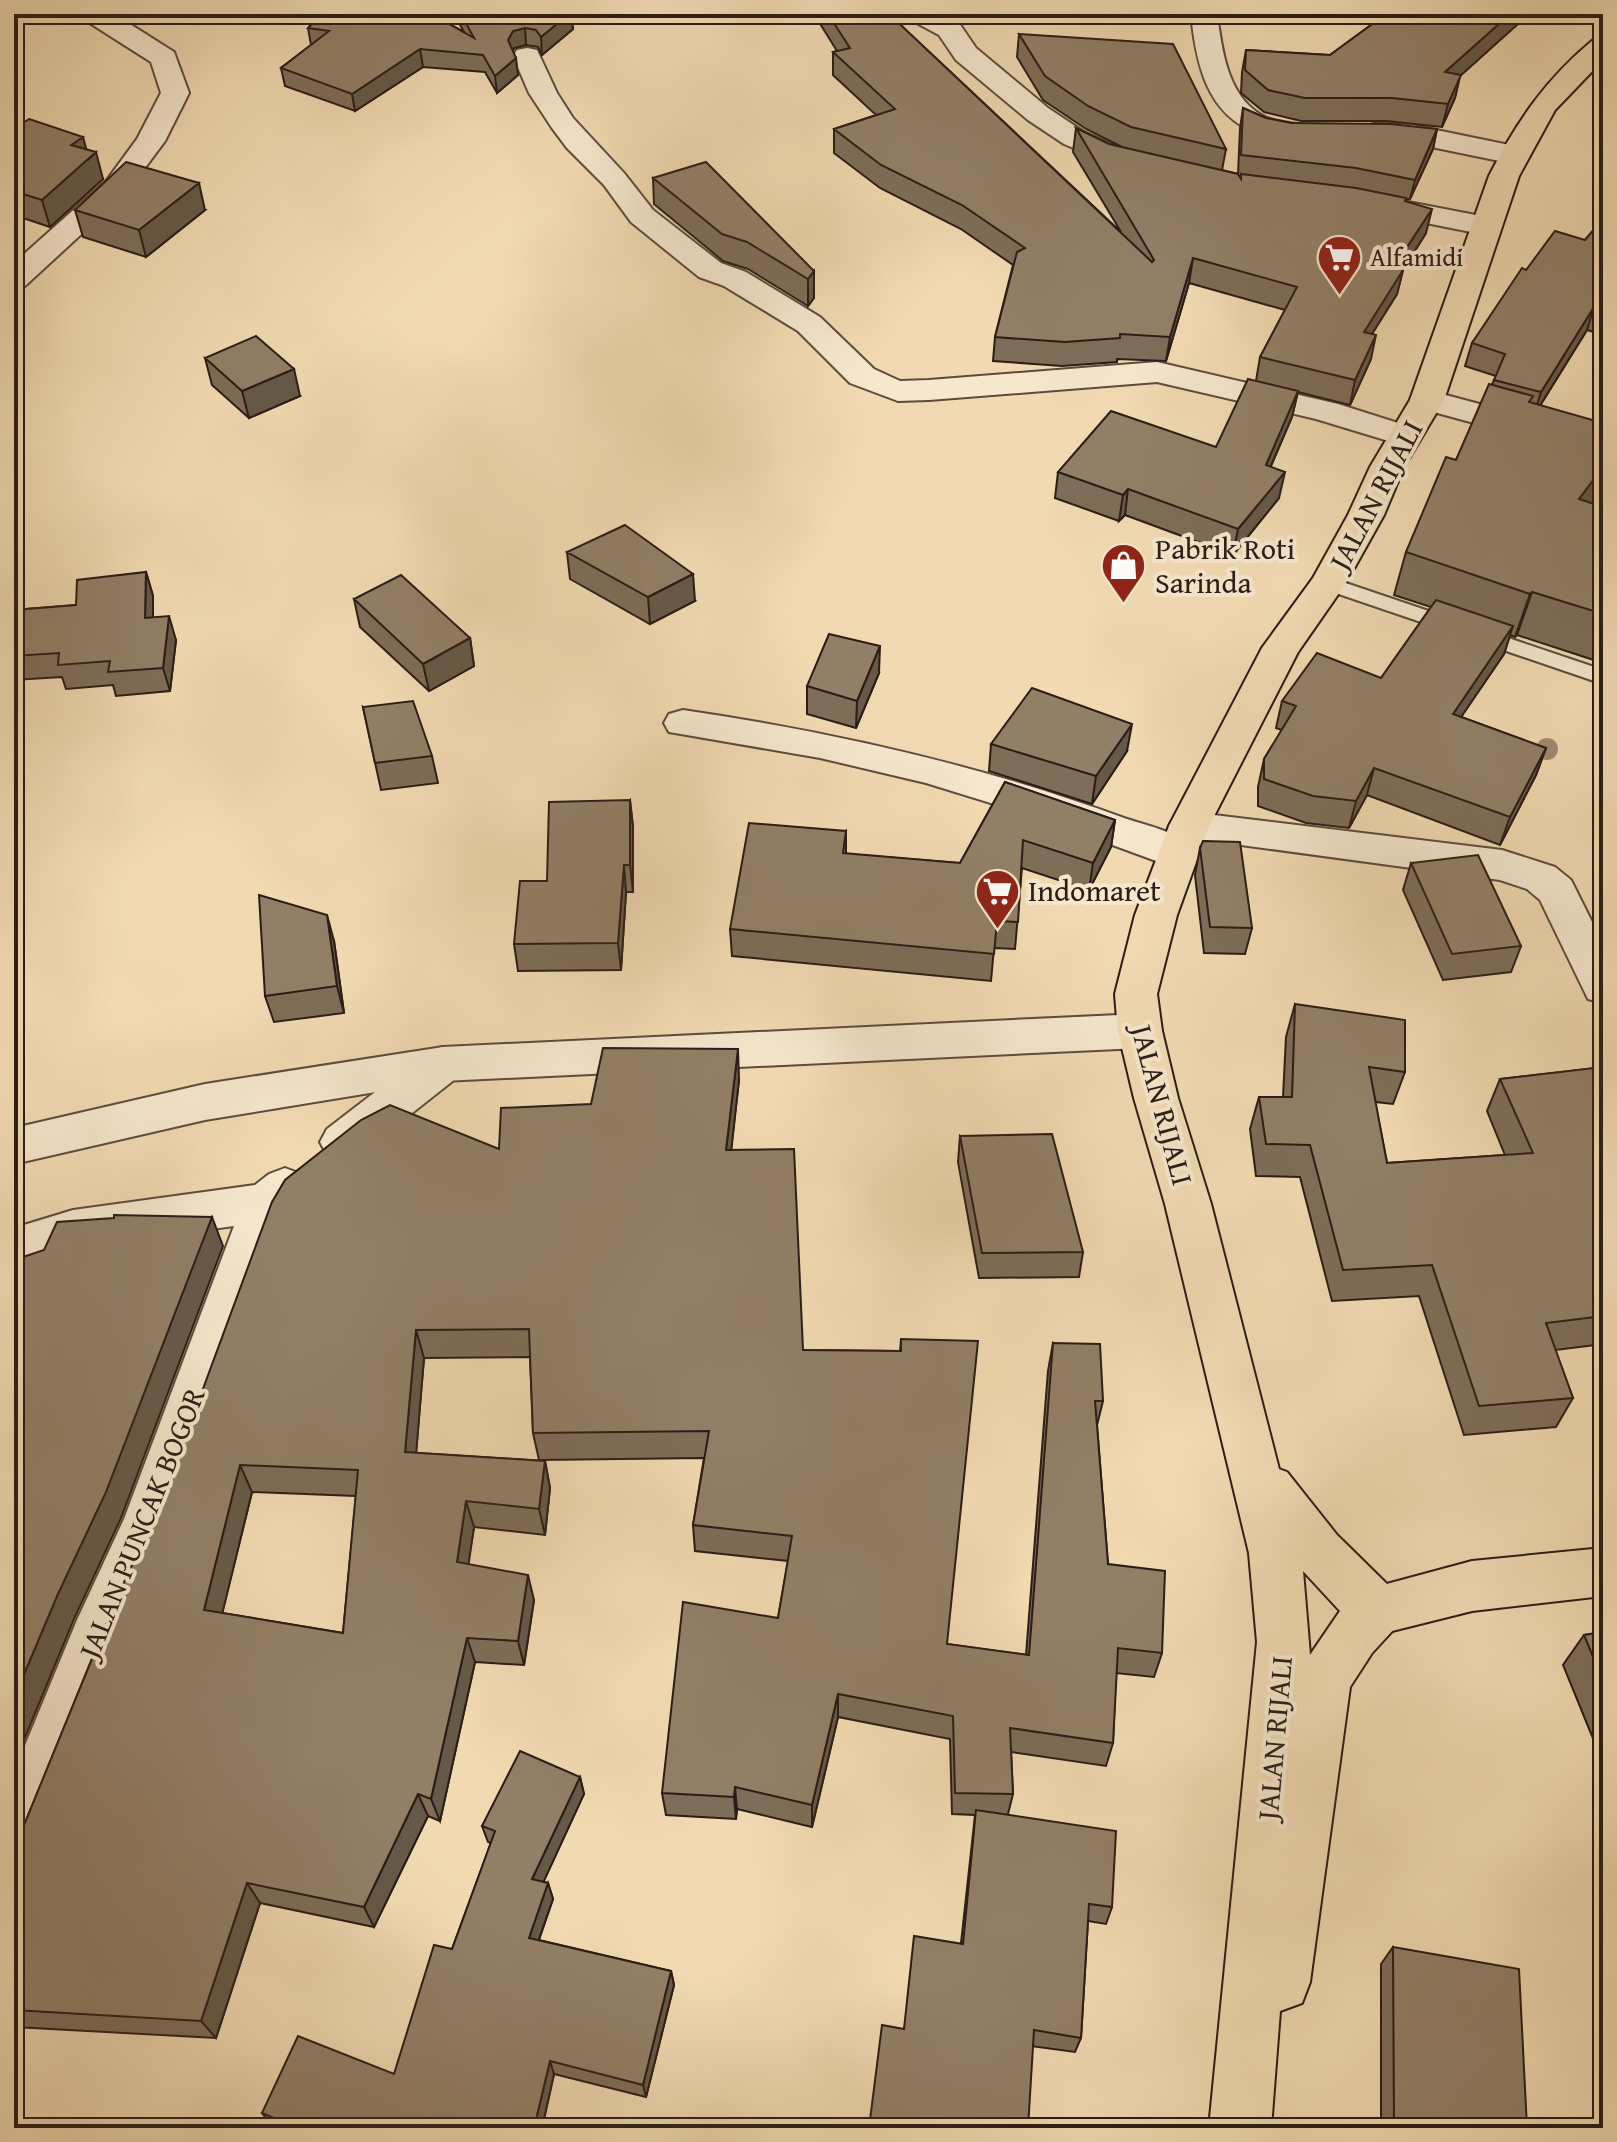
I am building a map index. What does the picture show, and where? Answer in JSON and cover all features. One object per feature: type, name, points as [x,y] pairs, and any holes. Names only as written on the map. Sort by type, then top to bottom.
[{"type":"main road","name":"JALAN RIJALI","points":[[1240,2128],[1284,1642],[1275,1553],[1188,1204],[1156,1098],[1140,1031],[1136,994],[1156,915],[1184,840],[1281,648],[1328,583],[1427,400],[1486,226],[1514,155],[1536,114],[1572,70],[1603,46]]},
{"type":"main road","points":[[1254,1466],[1300,1532],[1332,1570],[1376,1610]]},
{"type":"main road","points":[[1265,2128],[1275,2019],[1324,1680],[1353,1635],[1376,1610],[1472,1586],[1603,1572]]},
{"type":"street","points":[[14,279],[117,186],[151,141],[175,93],[164,58],[95,14]]},
{"type":"street","points":[[921,14],[949,29],[966,54],[1038,114],[1074,138],[1117,159],[1152,169]]},
{"type":"street","points":[[1204,14],[1212,69],[1223,92],[1242,117],[1269,129],[1317,132]]},
{"type":"street","points":[[527,56],[543,93],[562,122],[642,216],[710,270],[735,279],[809,324],[862,376],[882,386],[898,391],[929,390],[1157,372],[1326,411],[1405,436]]},
{"type":"street","points":[[1348,133],[1412,134],[1514,155]]},
{"type":"street","points":[[1351,200],[1486,226]]},
{"type":"street","points":[[1427,400],[1603,448]]},
{"type":"street","points":[[683,723],[840,748],[930,771],[1072,814],[1184,840],[1502,865],[1541,878],[1556,891],[1603,987]]},
{"type":"street","points":[[14,1146],[205,1102],[443,1064],[1140,1031]]},
{"type":"street","points":[[14,1248],[73,1229],[266,1203],[443,1064]]},
{"type":"street","name":"JALAN PUNCAK BOGOR","points":[[14,1840],[103,1620],[148,1522],[266,1203]]},
{"type":"lane","points":[[1328,583],[1603,677]]},
{"type":"building","points":[[321,14],[431,14],[474,38],[461,14],[569,14],[541,37],[536,30],[525,28],[513,31],[508,40],[516,58],[495,76],[483,55],[420,49],[352,94],[281,68],[329,31],[308,28]]},
{"type":"building","points":[[828,14],[889,14],[1152,262],[1154,260],[1076,128],[1109,144],[1238,174],[1241,179],[1241,174],[1356,188],[1406,198],[1405,201],[1432,209],[1394,267],[1403,270],[1364,332],[1376,335],[1355,380],[1260,357],[1297,287],[1193,258],[1170,337],[1120,334],[1120,338],[1065,342],[995,337],[1017,252],[1025,248],[962,205],[881,165],[834,129],[895,109],[833,52],[850,48]]},
{"type":"building","points":[[1386,14],[1510,14],[1445,72],[1461,75],[1448,104],[1392,98],[1305,98],[1268,90],[1245,70],[1246,50],[1330,55]]},
{"type":"building","points":[[1019,34],[1173,44],[1226,149],[1131,127],[1088,106],[1045,76]]},
{"type":"building","points":[[1243,108],[1266,118],[1291,123],[1391,124],[1437,129],[1415,180],[1356,168],[1241,155]]},
{"type":"building","points":[[29,119],[83,137],[71,145],[96,152],[42,200],[14,191],[14,129]]},
{"type":"building","points":[[126,162],[199,183],[139,230],[75,210]]},
{"type":"building","points":[[706,162],[814,271],[808,279],[747,242],[722,234],[653,178]]},
{"type":"building","points":[[1603,219],[1603,310],[1594,307],[1541,392],[1494,380],[1505,354],[1472,343],[1522,268],[1526,270],[1555,231],[1585,240]]},
{"type":"building","points":[[256,336],[294,369],[242,391],[205,358]]},
{"type":"building","points":[[1248,379],[1298,391],[1266,465],[1285,472],[1238,529],[1128,489],[1123,495],[1058,472],[1111,411],[1216,447]]},
{"type":"building","points":[[1489,384],[1533,396],[1529,402],[1603,423],[1603,467],[1579,499],[1603,507],[1603,614],[1532,592],[1530,594],[1406,552],[1446,457],[1456,460]]},
{"type":"building","points":[[625,525],[693,574],[648,597],[567,552]]},
{"type":"building","points":[[146,572],[145,618],[169,616],[163,668],[108,672],[110,661],[58,665],[59,653],[14,656],[14,610],[76,605],[77,580]]},
{"type":"building","points":[[401,575],[470,638],[423,664],[354,599]]},
{"type":"building","points":[[1436,600],[1513,626],[1453,714],[1546,748],[1510,817],[1374,768],[1356,801],[1313,796],[1264,779],[1264,759],[1296,706],[1282,701],[1317,653],[1381,678]]},
{"type":"building","points":[[829,634],[880,646],[857,701],[807,686]]},
{"type":"building","points":[[1032,688],[1132,724],[1096,776],[991,744]]},
{"type":"building","points":[[413,701],[432,756],[375,763],[363,707]]},
{"type":"building","points":[[1005,782],[1115,820],[1093,863],[1023,840],[1018,922],[997,921],[994,954],[730,929],[749,823],[846,831],[843,853],[960,863]]},
{"type":"building","points":[[630,800],[630,865],[624,865],[618,943],[514,944],[520,881],[547,881],[549,802]]},
{"type":"building","points":[[1203,841],[1240,842],[1252,928],[1210,927],[1200,848]]},
{"type":"building","points":[[1478,855],[1521,946],[1452,954],[1411,863]]},
{"type":"building","points":[[259,895],[327,915],[337,986],[265,996]]},
{"type":"building","points":[[1295,1004],[1405,1020],[1405,1072],[1369,1067],[1387,1163],[1533,1153],[1500,1079],[1603,1067],[1603,1316],[1546,1323],[1573,1398],[1479,1406],[1432,1265],[1343,1270],[1310,1145],[1266,1144],[1259,1097],[1292,1097]]},
{"type":"building","points":[[603,1048],[738,1049],[726,1150],[794,1149],[803,1350],[901,1351],[901,1339],[978,1341],[947,1644],[1029,1655],[1053,1343],[1100,1344],[1103,1401],[1095,1401],[1108,1564],[1165,1571],[1162,1653],[1118,1648],[1113,1743],[1010,1728],[1013,1794],[955,1793],[953,1716],[838,1694],[812,1805],[735,1787],[734,1797],[662,1793],[683,1602],[778,1618],[792,1536],[693,1525],[709,1431],[533,1433],[529,1329],[416,1330],[405,1452],[545,1461],[539,1509],[466,1501],[457,1562],[528,1575],[518,1641],[467,1638],[431,1799],[418,1794],[364,1907],[247,1883],[201,2021],[14,2010],[14,1842],[18,1840],[116,1600],[163,1497],[272,1202],[285,1180],[361,1120],[390,1105],[499,1149],[501,1108],[591,1104]],"holes":[[[240,1465],[358,1470],[343,1633],[204,1610]]]},
{"type":"building","points":[[1052,1134],[1083,1252],[982,1253],[960,1136]]},
{"type":"building","points":[[114,1215],[212,1217],[106,1492],[14,1698],[14,1260],[44,1250],[57,1222],[114,1218]]},
{"type":"building","points":[[1603,1632],[1603,1681],[1584,1635]]},
{"type":"building","points":[[520,1751],[580,1777],[532,1879],[548,1883],[529,1938],[671,1971],[643,2085],[550,2061],[534,2128],[270,2128],[274,2118],[262,2113],[298,2036],[394,2074],[434,1945],[452,1949],[495,1831],[482,1826]]},
{"type":"building","points":[[976,1810],[1116,1831],[1112,1907],[1089,1904],[1081,2038],[1034,2030],[1028,2128],[869,2128],[882,2025],[904,2029],[914,1936],[963,1944]]},
{"type":"building","points":[[1393,1947],[1519,1969],[1527,2128],[1422,2128],[1394,2123]]},
{"type":"place","name":"Alfamidi","points":[[1339,296]]},
{"type":"place","name":"Pabrik Roti Sarinda","points":[[1124,605]]},
{"type":"place","name":"Indomaret","points":[[997,930]]}]
